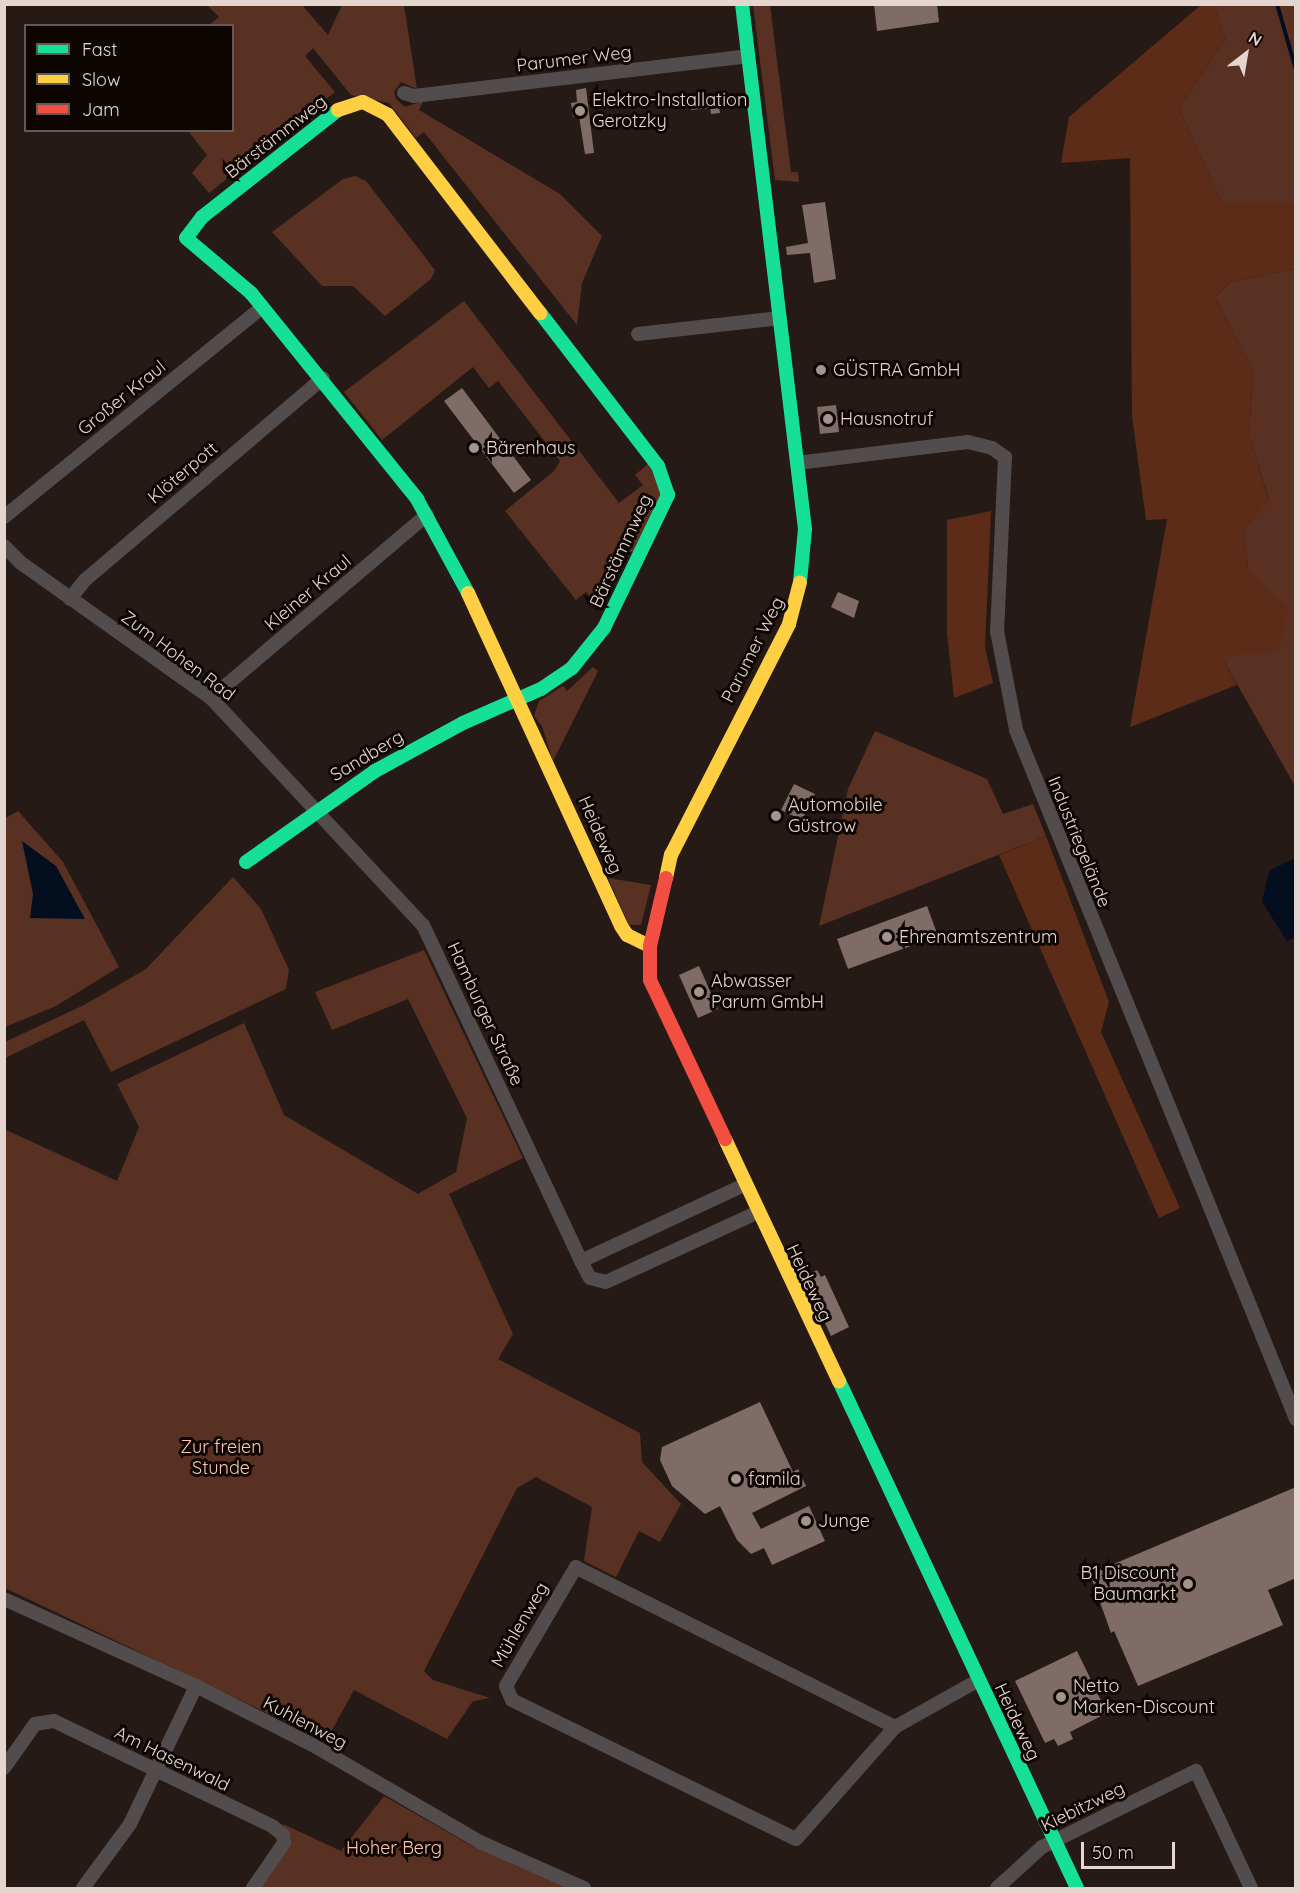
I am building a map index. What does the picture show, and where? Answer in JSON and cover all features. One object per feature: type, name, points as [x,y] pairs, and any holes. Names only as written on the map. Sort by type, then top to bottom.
[{"type":"street","name":"Parumer Weg","points":[[650,946],[671,855],[800,594],[805,529],[742,4]]},
{"type":"street","name":"Parumer Weg","points":[[404,93],[414,96],[748,56]]},
{"type":"street","name":"Bärstämmweg","points":[[353,102],[376,105],[658,466],[668,495],[664,507],[600,635],[572,668],[518,698],[428,515],[323,378],[234,276],[186,238],[202,217],[344,106],[353,102]]},
{"type":"street","name":"Großer Kraul","points":[[4,517],[262,307]]},
{"type":"street","points":[[638,334],[780,318]]},
{"type":"street","name":"Klöterpott","points":[[70,599],[85,580],[323,378]]},
{"type":"street","name":"Industriegelände","points":[[797,463],[968,442],[992,448],[1005,458],[997,630],[1016,730],[1296,1419]]},
{"type":"street","name":"Kleiner Kraul","points":[[211,698],[428,515]]},
{"type":"street","name":"Zum Hohen Rad","points":[[4,546],[70,599],[211,698],[318,808]]},
{"type":"street","name":"Sandberg","points":[[246,862],[318,808],[422,745],[518,698]]},
{"type":"street","name":"Heideweg","points":[[518,698],[621,926],[627,935],[650,946],[654,995],[1077,1888]]},
{"type":"street","name":"Hamburger Straße","points":[[318,808],[423,925],[590,1278],[606,1282],[756,1213]]},
{"type":"street","points":[[581,1261],[744,1185]]},
{"type":"street","name":"Mühlenweg","points":[[895,1727],[576,1567],[506,1686],[512,1700],[796,1839],[895,1727],[977,1680]]},
{"type":"street","name":"Kuhlenweg","points":[[4,1599],[196,1686],[311,1744],[480,1842],[584,1888]]},
{"type":"street","points":[[83,1888],[123,1835],[196,1686]]},
{"type":"street","name":"Am Hasenwald","points":[[4,1768],[44,1719],[155,1772],[283,1835],[280,1853],[252,1888]]},
{"type":"street","name":"Kiebitzweg","points":[[997,1888],[1032,1853],[1196,1771],[1251,1888]]},
{"type":"green space","points":[[207,5],[302,5],[328,35],[342,5],[404,5],[417,89],[401,82],[394,92],[396,99],[405,107],[423,101],[419,110],[560,194],[602,236],[582,283],[577,325],[424,132],[416,138],[389,103],[351,95],[313,48],[305,56],[335,92],[209,193],[192,173],[207,155],[189,132],[234,132],[234,24],[210,24],[219,17]]},
{"type":"green space","points":[[753,5],[770,5],[791,172],[798,172],[799,182],[775,180]]},
{"type":"green space","points":[[1214,5],[1295,5],[1295,203],[1222,203],[1179,109],[1225,39]]},
{"type":"green space","points":[[355,176],[366,181],[435,270],[431,279],[385,316],[353,286],[322,286],[272,232],[343,179]]},
{"type":"green space","points":[[1295,269],[1295,786],[1221,656],[1289,610],[1248,569],[1244,529],[1269,500],[1249,434],[1253,370],[1215,297],[1230,282]]},
{"type":"green space","points":[[464,301],[619,503],[643,485],[635,475],[649,463],[661,494],[637,552],[629,552],[599,606],[586,592],[576,600],[505,511],[554,471],[560,461],[498,381],[489,388],[473,367],[382,440],[344,392]]},
{"type":"green space","points":[[593,667],[598,671],[553,761],[542,726],[534,716],[539,701],[563,686],[567,691]]},
{"type":"green space","points":[[875,731],[987,779],[1003,814],[1033,804],[1046,836],[819,926],[848,789]]},
{"type":"green space","points":[[18,811],[63,862],[119,967],[56,1006],[5,1027],[5,818]]},
{"type":"green space","points":[[233,877],[261,909],[289,970],[286,989],[111,1072],[84,1020],[5,1058],[5,1042],[84,1005],[146,969]]},
{"type":"green space","points":[[608,878],[651,885],[641,925],[629,925]]},
{"type":"green space","name":"Zur freien Stunde","points":[[424,950],[523,1158],[449,1194],[513,1334],[498,1359],[640,1433],[642,1462],[681,1504],[660,1542],[639,1531],[616,1577],[584,1561],[592,1507],[536,1477],[517,1488],[424,1671],[433,1680],[490,1698],[473,1701],[447,1739],[354,1690],[326,1741],[5,1588],[4,1129],[117,1181],[139,1127],[117,1084],[244,1023],[284,1115],[418,1194],[456,1172],[467,1118],[408,999],[332,1030],[315,992]]},
{"type":"green space","name":"Hoher Berg","points":[[384,1796],[474,1847],[569,1888],[259,1888],[288,1849],[283,1824],[341,1851]]},
{"type":"shaded area","points":[[1201,5],[1214,5],[1225,39],[1179,109],[1222,203],[1295,203],[1295,269],[1230,282],[1215,297],[1253,370],[1249,434],[1269,501],[1244,529],[1248,568],[1289,610],[1279,652],[1221,656],[1237,685],[1130,727],[1167,519],[1146,520],[1132,416],[1130,158],[1061,163],[1069,117]]},
{"type":"shaded area","points":[[991,511],[985,647],[993,683],[954,698],[947,633],[947,520]]},
{"type":"shaded area","points":[[1046,836],[1109,1002],[1101,1032],[1180,1208],[1159,1218],[999,855]]},
{"type":"water","points":[[22,841],[56,866],[85,919],[30,918],[33,894]]},
{"type":"water","points":[[1295,858],[1295,938],[1287,941],[1262,902],[1269,871]]},
{"type":"building","points":[[874,4],[937,4],[939,22],[877,31]]},
{"type":"building","name":"Elektro-Installation Gerotzky","points":[[586,88],[594,153],[585,154],[579,116],[573,117],[571,103],[577,102],[576,90]]},
{"type":"building","points":[[731,96],[732,105],[719,107],[720,113],[711,114],[710,108],[691,110],[690,101]]},
{"type":"building","points":[[825,202],[836,279],[814,283],[810,253],[787,255],[786,247],[808,243],[802,205]]},
{"type":"building","name":"Bärenhaus","points":[[462,388],[531,480],[514,493],[444,401]]},
{"type":"building","name":"Hausnotruf","points":[[836,405],[839,432],[820,434],[817,407]]},
{"type":"building","points":[[838,592],[859,601],[854,618],[831,607]]},
{"type":"building","name":"Automobile Güstrow","points":[[794,784],[815,794],[802,820],[781,810]]},
{"type":"building","name":"Ehrenamtszentrum","points":[[927,906],[938,936],[848,969],[837,939]]},
{"type":"building","name":"Abwasser Parum GmbH","points":[[699,966],[718,1009],[698,1018],[679,975]]},
{"type":"building","points":[[817,1270],[821,1277],[825,1275],[849,1327],[831,1336],[807,1284],[810,1282],[807,1275]]},
{"type":"building","name":"famila","points":[[760,1402],[793,1472],[798,1469],[806,1486],[752,1513],[761,1529],[809,1506],[825,1541],[772,1565],[764,1548],[751,1554],[737,1540],[720,1506],[705,1514],[672,1486],[660,1460],[662,1447]]},
{"type":"building","name":"B1 Discount Baumarkt","points":[[1296,1487],[1296,1578],[1268,1590],[1283,1625],[1138,1686],[1114,1631],[1111,1633],[1090,1574]]},
{"type":"building","name":"Netto Marken-Discount","points":[[1077,1651],[1107,1713],[1070,1732],[1073,1739],[1058,1746],[1054,1739],[1045,1743],[1015,1681]]},
{"type":"waterway","points":[[1277,4],[1296,70]]},
{"type":"traffic: fast","points":[[742,4],[805,529],[800,582]]},
{"type":"traffic: fast","points":[[338,110],[202,217],[186,238],[251,293],[417,499],[468,593]]},
{"type":"traffic: fast","points":[[246,862],[375,771],[463,723],[541,689],[572,668],[604,628],[668,495],[658,466],[540,313]]},
{"type":"traffic: fast","points":[[839,1381],[1077,1888]]},
{"type":"traffic: slow","points":[[338,110],[363,102],[388,115],[540,313]]},
{"type":"traffic: slow","points":[[666,878],[671,855],[789,624],[800,582]]},
{"type":"traffic: slow","points":[[468,593],[621,926],[627,935],[650,946]]},
{"type":"traffic: slow","points":[[725,1139],[839,1381]]},
{"type":"traffic: jam","points":[[666,878],[650,946],[650,980],[725,1139]]},
{"type":"place","name":"Elektro-Installation Gerotzky","points":[[580,111]]},
{"type":"place","name":"GÜSTRA GmbH","points":[[821,370]]},
{"type":"place","name":"Hausnotruf","points":[[828,419]]},
{"type":"place","name":"Bärenhaus","points":[[474,448]]},
{"type":"place","name":"Automobile Güstrow","points":[[776,816]]},
{"type":"place","name":"Ehrenamtszentrum","points":[[887,937]]},
{"type":"place","name":"Abwasser Parum GmbH","points":[[699,992]]},
{"type":"place","name":"famila","points":[[736,1479]]},
{"type":"place","name":"Junge","points":[[806,1521]]},
{"type":"place","name":"B1 Discount Baumarkt","points":[[1188,1584]]},
{"type":"place","name":"Netto Marken-Discount","points":[[1061,1697]]}]
